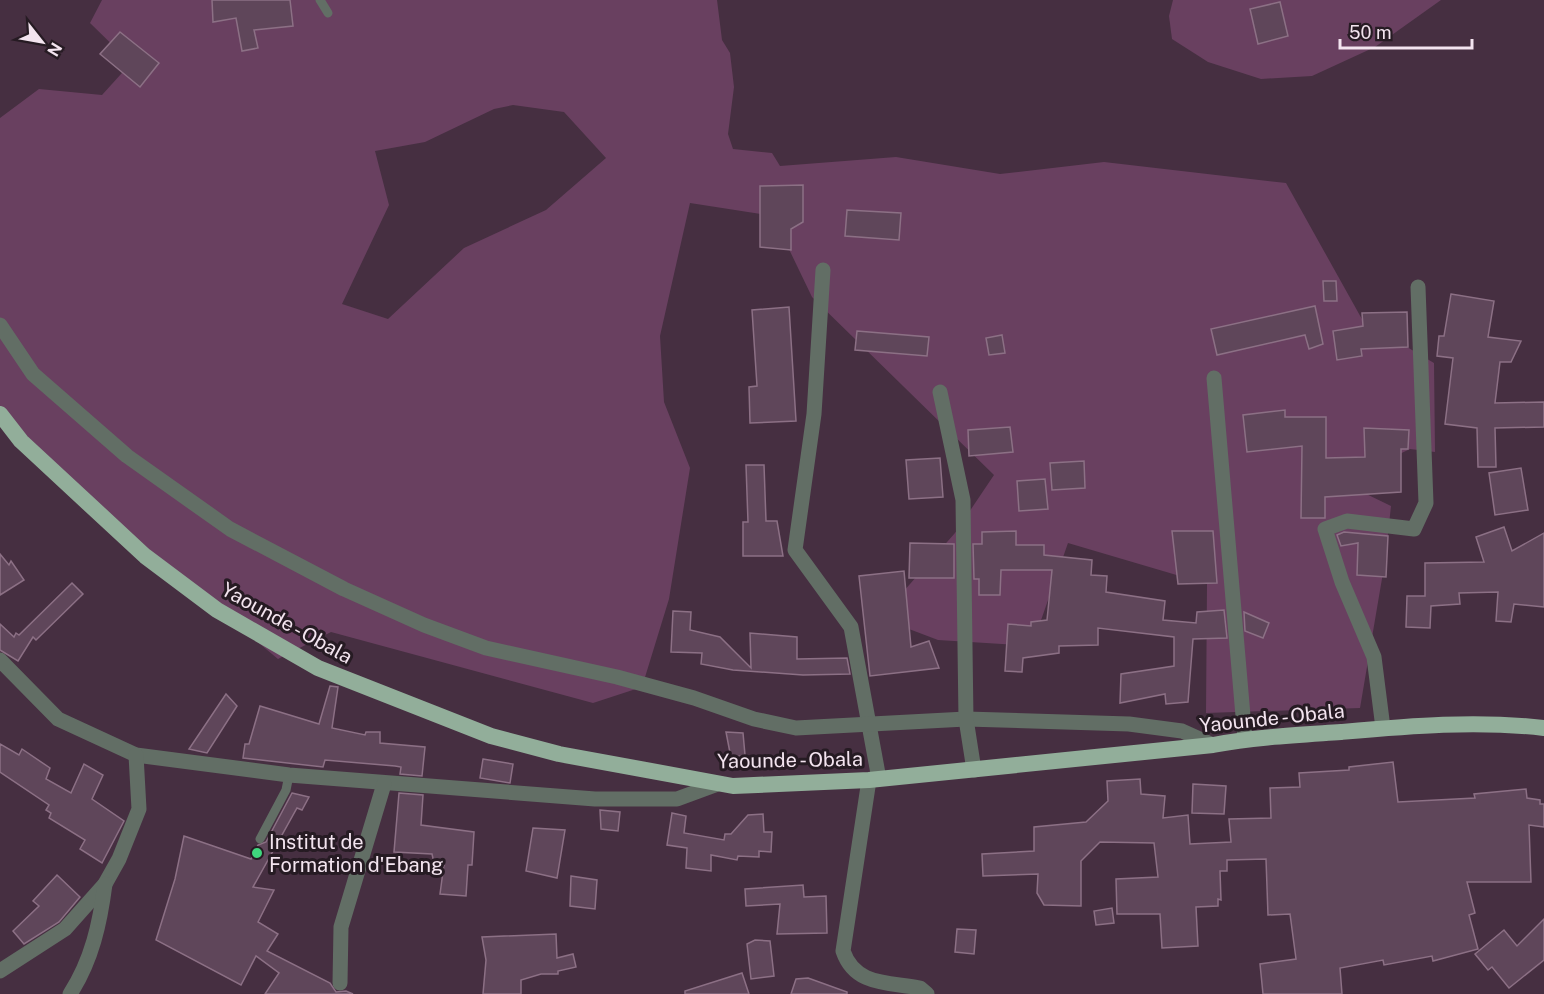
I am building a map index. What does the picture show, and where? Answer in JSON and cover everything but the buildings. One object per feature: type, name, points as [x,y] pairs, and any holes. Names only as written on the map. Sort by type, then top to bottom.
[{"type":"highway","name":"Yaounde - Obala","points":[[0,414],[21,441],[145,556],[217,610],[318,668],[491,736],[559,754],[715,785],[874,780],[1213,745],[1245,739],[1383,728],[1454,724],[1544,728]]},
{"type":"street","points":[[824,270],[813,414],[795,550],[851,627],[869,725],[874,780],[843,951],[848,966],[863,978],[920,988],[927,994]]},
{"type":"street","points":[[1383,728],[1374,657],[1342,582],[1325,529],[1347,521],[1414,529],[1426,503],[1418,287]]},
{"type":"street","points":[[0,325],[33,374],[127,456],[230,529],[344,589],[424,625],[486,648],[694,698],[754,719],[796,728],[966,719],[1129,724],[1182,731],[1213,745]]},
{"type":"street","points":[[1214,378],[1245,739]]},
{"type":"street","points":[[940,392],[963,500],[966,719],[974,770]]},
{"type":"street","points":[[0,660],[58,718],[136,755],[289,775],[595,799],[677,799],[715,785]]},
{"type":"street","points":[[70,994],[79,981],[99,930],[105,885],[139,809],[136,755]]},
{"type":"street","points":[[340,983],[341,927],[384,784]]},
{"type":"street","points":[[0,971],[65,929],[105,885]]},
{"type":"lane","points":[[320,0],[328,14]]},
{"type":"lane","points":[[260,839],[286,790],[289,775]]},
{"type":"shaded area","points":[[102,0],[717,0],[722,40],[730,53],[734,87],[728,134],[733,149],[772,153],[780,166],[896,157],[1000,174],[1104,162],[1286,183],[1363,321],[1434,363],[1435,452],[1410,449],[1360,473],[1356,489],[1391,506],[1385,561],[1360,708],[1206,713],[1207,584],[1068,543],[1032,646],[938,640],[880,618],[955,533],[994,475],[812,297],[773,216],[690,203],[660,336],[664,402],[690,468],[669,599],[642,687],[593,703],[331,632],[278,659],[58,475],[0,411],[0,118],[39,89],[102,95],[131,63],[90,23]],"holes":[[[513,105],[564,112],[606,158],[546,210],[464,248],[388,319],[342,304],[389,205],[375,151],[425,142],[494,109]]]},
{"type":"shaded area","points":[[1173,0],[1441,0],[1375,47],[1312,76],[1261,79],[1208,62],[1172,39],[1169,16]]},
{"type":"place","name":"Institut de Formation d'Ebang","points":[[257,853]]}]
